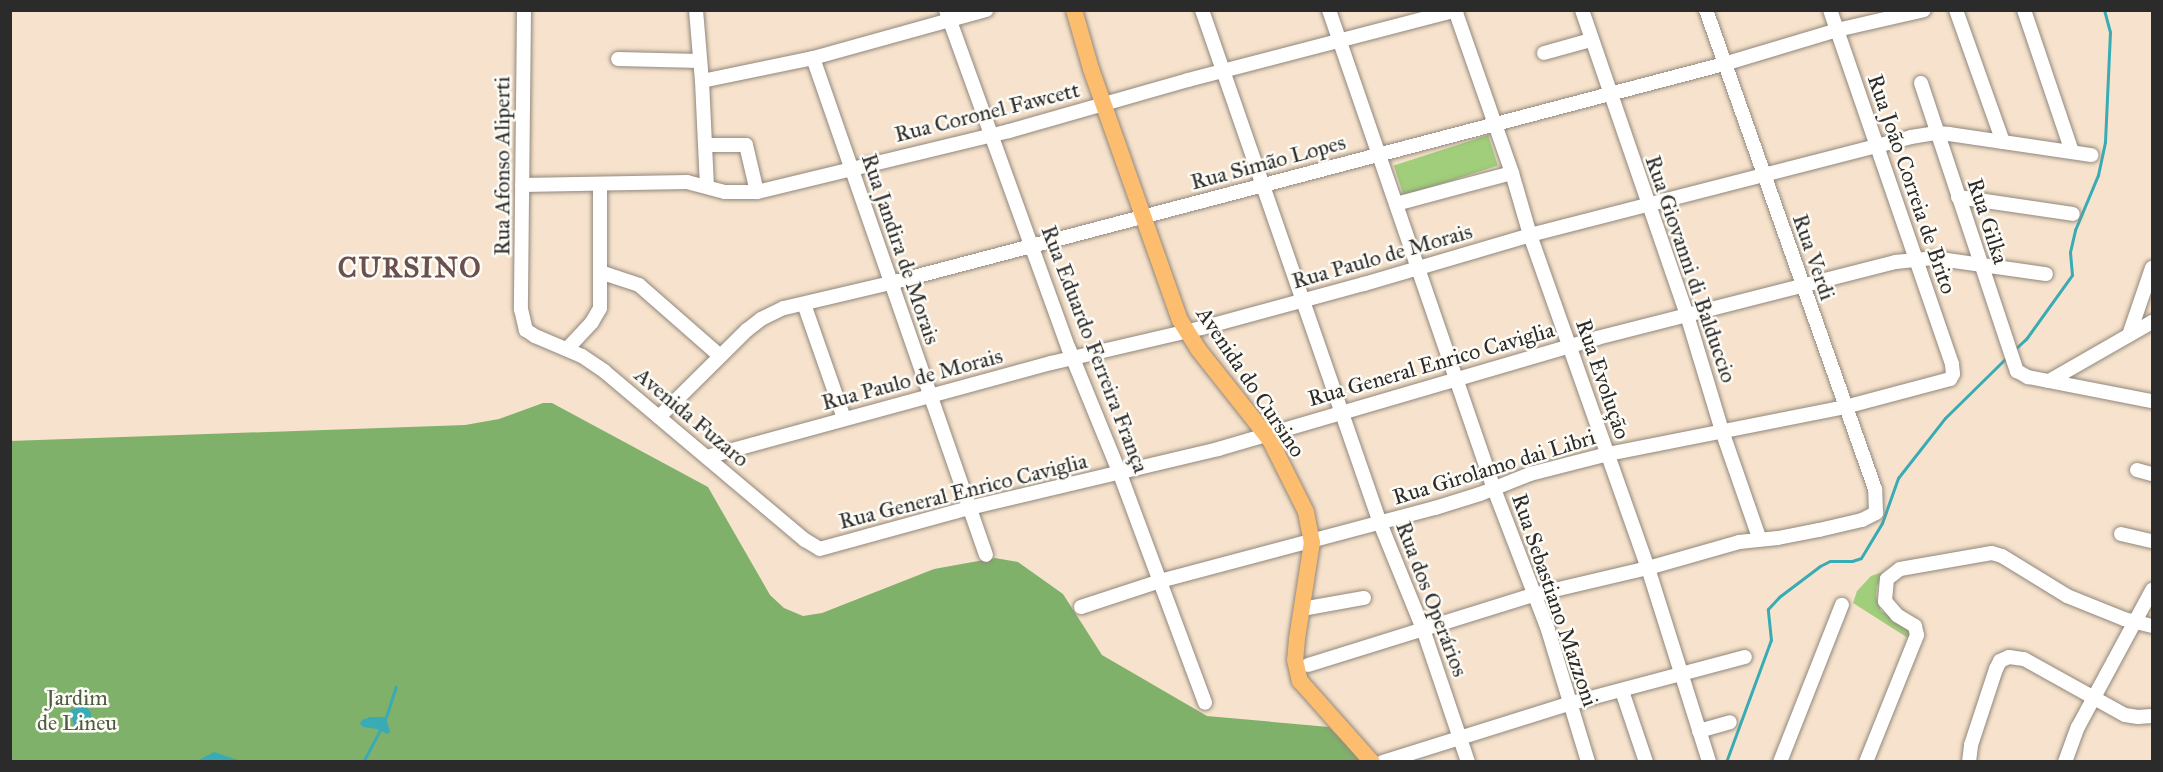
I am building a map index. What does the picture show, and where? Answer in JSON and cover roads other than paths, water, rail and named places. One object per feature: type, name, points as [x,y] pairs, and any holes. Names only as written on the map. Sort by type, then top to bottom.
[{"type":"main road","name":"Avenida do Cursino","points":[[1074,10],[1091,69],[1185,331],[1265,434],[1300,498],[1312,542],[1296,652],[1300,681],[1372,762]]},
{"type":"street","name":"Rua Afonso Aliperti","points":[[523,322],[522,185],[525,10]]},
{"type":"street","points":[[696,10],[707,186]]},
{"type":"street","points":[[702,81],[813,58],[948,15],[986,10]]},
{"type":"street","name":"Rua dos Operários","points":[[1202,10],[1380,523],[1423,629],[1467,762]]},
{"type":"street","name":"Rua Sebastiano Mazzoni","points":[[1329,10],[1494,489],[1552,643],[1568,704],[1588,762]]},
{"type":"street","name":"Rua Giovanni di Balduccio","points":[[1582,10],[1687,315],[1722,431],[1760,540]]},
{"type":"street","name":"Rua Verdi","points":[[1706,10],[1875,489],[1877,509],[1872,517],[1760,540]]},
{"type":"street","name":"Rua João Correia de Brito","points":[[1830,10],[1954,372]]},
{"type":"street","name":"Rua Simão Lopes","points":[[659,417],[760,319],[784,308],[891,283],[1144,217],[1724,64],[1837,30],[1924,10]]},
{"type":"street","points":[[1956,10],[2002,142]]},
{"type":"street","points":[[2025,10],[2072,152]]},
{"type":"street","name":"Rua Coronel Fawcett","points":[[522,185],[687,182],[735,194],[757,192],[992,135],[1224,71],[1456,11]]},
{"type":"street","name":"Rua Evolução","points":[[1456,11],[1512,173],[1530,235],[1648,568],[1709,762]]},
{"type":"street","name":"Rua Eduardo Ferreira França","points":[[948,15],[1074,358],[1120,474],[1205,703]]},
{"type":"street","points":[[1544,53],[1591,40]]},
{"type":"street","name":"Rua Jandira de Morais","points":[[813,58],[986,555]]},
{"type":"street","points":[[618,59],[700,61]]},
{"type":"street","name":"Rua Gilka","points":[[1921,83],[2015,368],[2028,377],[2049,381]]},
{"type":"street","name":"Rua Paulo de Morais","points":[[707,457],[844,418],[1418,269],[1530,235],[1877,145],[1937,133],[2091,155]]},
{"type":"street","points":[[706,145],[746,145],[757,192]]},
{"type":"street","points":[[1396,204],[1512,173]]},
{"type":"street","points":[[567,349],[592,322],[600,308],[600,185]]},
{"type":"street","points":[[1958,197],[2073,214]]},
{"type":"street","name":"Rua General Enrico Caviglia","points":[[831,546],[1063,484],[1120,474],[1218,449],[1570,346],[1915,258],[1980,263],[2046,274]]},
{"type":"street","points":[[2129,335],[2152,268]]},
{"type":"street","points":[[600,272],[639,285],[720,356]]},
{"type":"street","points":[[804,304],[844,418]]},
{"type":"street","name":"Avenida Fuzaro","points":[[523,322],[526,330],[535,336],[567,349],[604,371],[812,545],[820,549],[831,546]]},
{"type":"street","points":[[2049,381],[2152,322]]},
{"type":"street","name":"Rua Girolamo dai Libri","points":[[1081,607],[1160,580],[1312,542],[1494,489],[1516,477],[1608,454],[1845,407],[1945,381],[1952,377],[1954,372]]},
{"type":"street","points":[[2049,381],[2152,402]]},
{"type":"street","points":[[2137,470],[2152,474]]},
{"type":"street","points":[[2121,534],[2152,541]]},
{"type":"street","points":[[1308,665],[1533,595],[1648,568],[1739,542],[1760,540]]},
{"type":"street","points":[[1866,762],[1917,635],[1915,626],[1897,615],[1885,601],[1887,579],[1900,569],[1992,553],[2002,556],[2056,590],[2135,623],[2152,626]]},
{"type":"street","points":[[2066,762],[2078,727],[2152,590]]},
{"type":"street","points":[[1302,609],[1364,598]]},
{"type":"street","points":[[1780,762],[1842,605]]},
{"type":"street","points":[[1383,762],[1568,704],[1745,657]]},
{"type":"street","points":[[1969,762],[1971,745],[2000,661],[2009,657],[2019,657],[2095,696],[2125,715],[2152,716]]},
{"type":"street","points":[[1622,691],[1646,762]]},
{"type":"street","points":[[1699,731],[1731,722]]},
{"type":"water","points":[[86,705],[91,713],[91,723],[74,726],[70,710]]},
{"type":"water","points":[[370,717],[386,717],[390,732],[387,734],[360,724],[362,720]]},
{"type":"water","points":[[214,752],[232,758],[240,761],[197,761]]},
{"type":"waterway","points":[[2014,350],[2026,339],[2072,275],[2070,252],[2075,230],[2098,175],[2105,142],[2110,32],[2104,10]]},
{"type":"waterway","points":[[1726,762],[1771,640],[1768,609],[1779,597],[1820,566],[1830,561],[1852,561],[1861,558],[1882,523],[1898,478],[1945,418],[2007,357]]},
{"type":"waterway","points":[[385,720],[396,687]]},
{"type":"waterway","points":[[363,762],[381,728]]},
{"type":"district","name":"CURSINO","points":[[410,268]]},
{"type":"park label","name":"Jardim de Lineu","points":[[77,710]]}]
